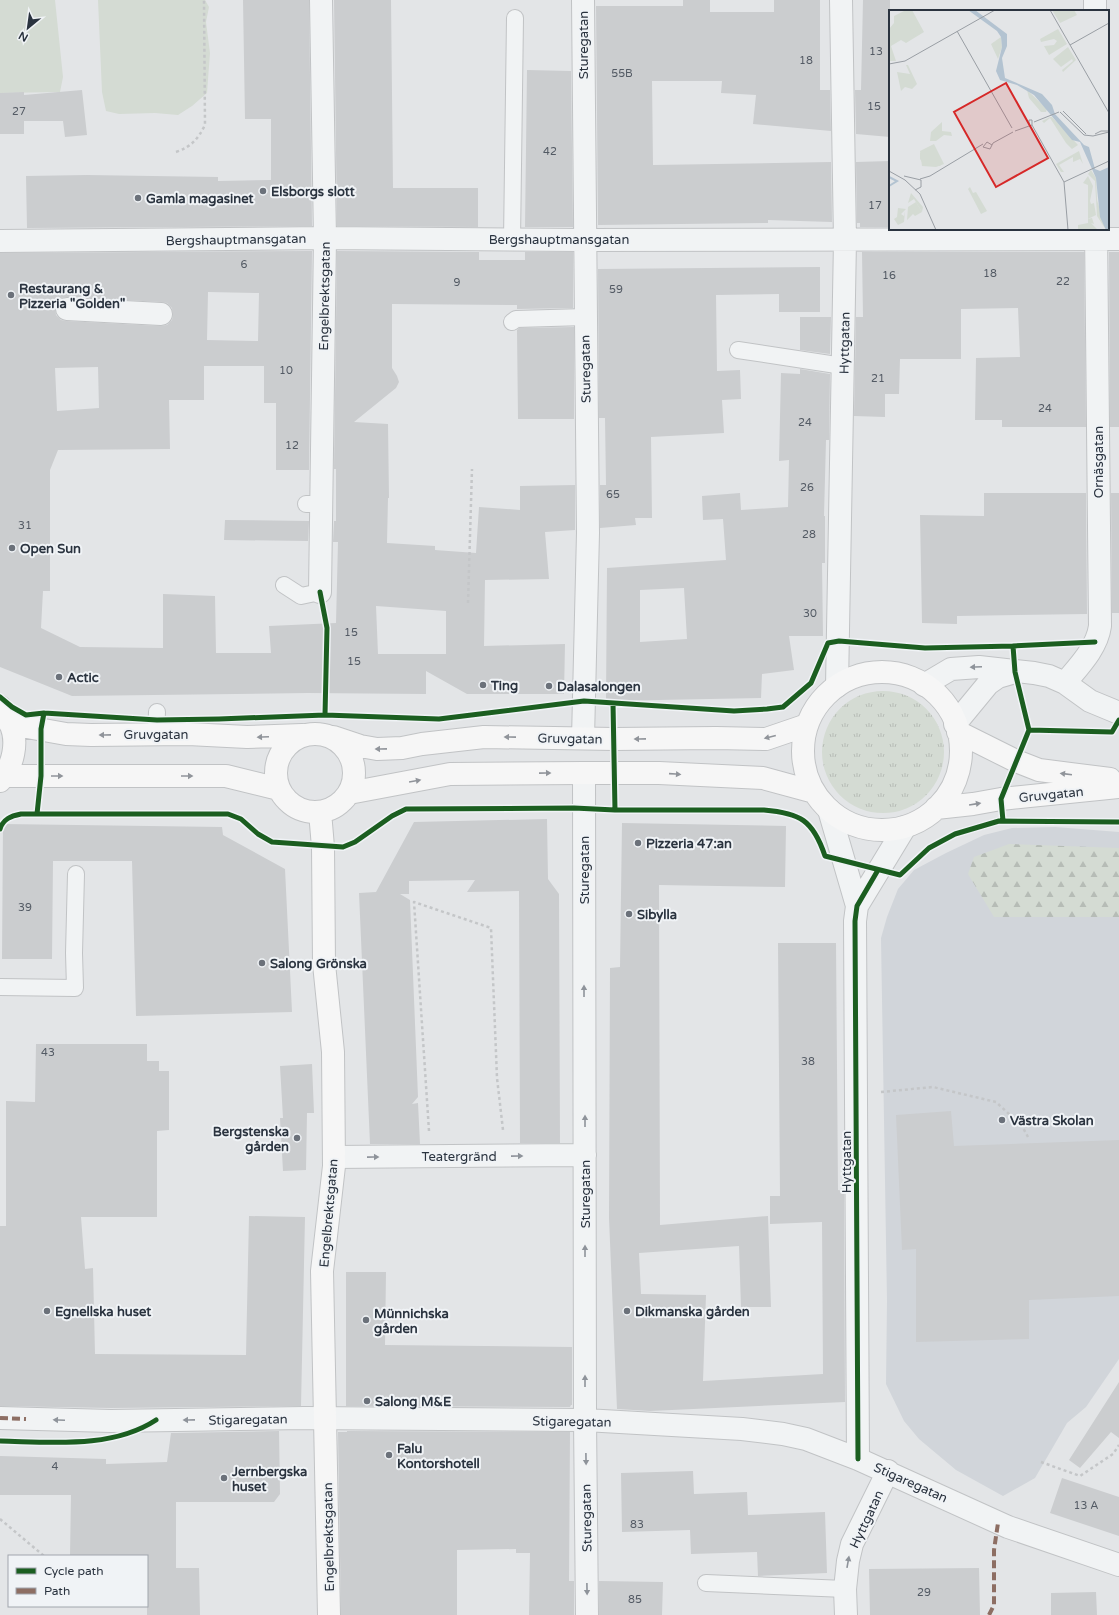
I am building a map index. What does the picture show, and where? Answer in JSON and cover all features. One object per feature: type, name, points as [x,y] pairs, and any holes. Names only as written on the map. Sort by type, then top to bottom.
[{"type":"main road","points":[[880,673],[895,674],[910,678],[924,685],[946,706],[956,728],[960,759],[952,786],[945,798],[936,808],[922,819],[905,827],[890,830],[873,830],[857,827],[842,820],[829,810],[814,792],[803,759],[807,725],[814,710],[837,686],[858,677],[880,673]]},
{"type":"main road","name":"Gruvgatan","points":[[5,715],[66,734],[156,734],[247,737],[302,735]]},
{"type":"main road","points":[[2,778],[10,764],[14,751],[14,737],[5,715]]},
{"type":"main road","name":"Gruvgatan","points":[[332,737],[360,746],[377,749],[402,748],[422,744],[484,737],[766,739],[807,725]]},
{"type":"main road","name":"Gruvgatan","points":[[956,728],[1016,761],[1039,770],[1119,780]]},
{"type":"main road","points":[[314,733],[332,737],[343,745],[351,755],[354,768],[354,781],[349,793],[337,806],[320,812],[308,812],[296,808],[286,800],[279,790],[275,777],[276,764],[281,751],[290,742],[302,735],[314,733]]},
{"type":"main road","points":[[349,793],[450,774],[584,773],[659,773],[763,778],[814,792]]},
{"type":"main road","points":[[2,778],[226,776],[279,790]]},
{"type":"main road","name":"Gruvgatan","points":[[936,808],[1001,799],[1119,787]]},
{"type":"main road","name":"Engelbrektsgatan","points":[[320,812],[323,846],[324,964],[333,1052],[334,1157],[322,1271],[329,1615]]},
{"type":"street","name":"Engelbrektsgatan","points":[[320,592],[314,504],[325,238],[321,0]]},
{"type":"street","name":"Sturegatan","points":[[582,0],[588,533],[582,738]]},
{"type":"street","name":"Hyttgatan","points":[[837,686],[845,240],[841,0]]},
{"type":"street","name":"Bergshauptmansgatan","points":[[0,241],[325,238],[512,240],[845,240],[1096,234],[1119,239]]},
{"type":"street","name":"Ornäsgatan","points":[[1065,684],[1089,654],[1099,635],[1100,626],[1096,234]]},
{"type":"street","points":[[67,310],[161,314]]},
{"type":"street","points":[[924,685],[951,669],[979,666],[1049,676],[1090,700],[1119,713]]},
{"type":"street","points":[[956,728],[988,684],[998,677],[1015,672]]},
{"type":"street","name":"Sturegatan","points":[[584,773],[585,1420],[587,1615]]},
{"type":"street","name":"Hyttgatan","points":[[829,810],[857,906]]},
{"type":"street","name":"Hyttgatan","points":[[858,1459],[855,921],[857,906],[905,827]]},
{"type":"street","name":"Teatergränd","points":[[334,1157],[585,1155]]},
{"type":"street","name":"Stigaregatan","points":[[0,1418],[111,1421],[326,1418],[585,1420],[742,1429],[783,1434],[806,1439],[888,1471],[1008,1527],[1119,1565]]},
{"type":"street","name":"Hyttgatan","points":[[846,1615],[845,1589],[848,1561],[852,1544],[888,1471]]},
{"type":"lane","points":[[512,240],[515,18]]},
{"type":"lane","points":[[512,322],[516,319],[585,317]]},
{"type":"lane","points":[[738,350],[843,366]]},
{"type":"lane","points":[[284,585],[301,596],[320,592]]},
{"type":"lane","points":[[156,734],[157,712]]},
{"type":"lane","points":[[0,987],[75,988],[74,954],[76,874]]},
{"type":"lane","points":[[706,1583],[845,1589]]},
{"type":"path","points":[[176,152],[186,149],[199,136],[205,125],[204,0]]},
{"type":"path","points":[[468,603],[472,469]]},
{"type":"path","points":[[437,1131],[429,1131],[414,902],[491,928],[497,1078],[503,1130],[495,1130]]},
{"type":"path","points":[[856,1095],[933,1087],[996,1102],[1022,1126],[1028,1137]]},
{"type":"path","points":[[1041,1462],[1080,1476],[1112,1454],[1119,1445]]},
{"type":"path","points":[[0,1519],[43,1555]]},
{"type":"shaded area","name":"Västra Skolan","points":[[1055,827],[1119,832],[1119,1359],[1086,1407],[1067,1423],[1035,1478],[1003,1496],[956,1470],[919,1439],[904,1421],[886,1384],[887,1301],[881,938],[887,917],[898,889],[914,870],[984,835],[1012,828]]},
{"type":"green space","points":[[0,0],[55,0],[63,77],[60,92],[0,93]]},
{"type":"green space","points":[[98,0],[205,0],[209,7],[206,22],[210,53],[207,93],[192,106],[178,115],[155,113],[119,114],[106,111],[102,92]]},
{"type":"green space","points":[[883,691],[907,695],[926,709],[940,728],[944,752],[940,776],[926,795],[907,809],[883,813],[859,809],[840,795],[826,776],[822,752],[826,728],[840,709],[859,695]]},
{"type":"green space","points":[[1009,844],[1119,848],[1119,917],[994,917],[968,874],[974,857]]},
{"type":"building","points":[[243,0],[309,0],[312,226],[27,228],[26,176],[87,175],[218,177],[218,181],[271,180],[271,119],[245,119]]},
{"type":"building","points":[[334,0],[391,0],[393,188],[478,188],[478,227],[337,226]]},
{"type":"building","points":[[683,0],[710,0],[710,12],[774,12],[774,0],[820,0],[820,90],[830,90],[831,131],[753,124],[756,95],[721,93],[722,81],[652,81],[653,165],[831,162],[832,222],[768,220],[768,223],[598,225],[596,6],[683,6]]},
{"type":"building","points":[[863,0],[890,0],[889,137],[856,134],[855,90],[861,90]]},
{"type":"building","points":[[527,70],[571,71],[573,227],[525,227]]},
{"type":"building","points":[[82,90],[87,135],[65,137],[63,121],[24,121],[24,134],[0,134],[0,93],[24,92],[24,95]]},
{"type":"building","points":[[889,161],[889,227],[860,227],[860,223],[857,223],[856,162]]},
{"type":"building","points":[[312,251],[309,470],[276,470],[276,403],[264,403],[264,366],[204,366],[204,400],[169,400],[170,449],[58,450],[50,470],[50,591],[43,591],[41,628],[80,647],[163,648],[163,594],[215,596],[216,653],[271,653],[269,626],[336,623],[338,542],[333,542],[334,521],[336,521],[336,469],[334,469],[337,251],[479,252],[479,260],[525,260],[525,252],[573,252],[573,308],[517,309],[517,305],[392,304],[392,368],[399,382],[396,388],[354,422],[388,424],[389,498],[387,543],[435,546],[435,550],[476,553],[479,507],[520,510],[520,486],[575,485],[575,530],[545,532],[549,579],[485,580],[484,646],[565,644],[564,694],[467,694],[426,671],[426,694],[308,693],[72,696],[0,667],[0,253]],"holes":[[[208,292],[259,293],[258,341],[207,340]],[[68,297],[162,302],[167,303],[172,308],[173,315],[172,320],[167,325],[160,326],[66,321],[61,320],[56,315],[56,303],[61,298]],[[98,367],[99,408],[57,411],[55,368]],[[376,606],[446,611],[446,654],[378,654]]]},
{"type":"building","points":[[862,252],[1084,252],[1086,427],[1002,427],[1002,420],[975,420],[976,358],[1020,357],[1018,308],[961,309],[961,359],[900,359],[899,394],[885,394],[885,417],[854,416],[856,317],[863,317]]},
{"type":"building","points":[[1109,252],[1119,252],[1119,427],[1110,427]]},
{"type":"building","points":[[820,267],[820,312],[779,312],[779,294],[716,295],[717,371],[740,370],[741,399],[722,400],[724,433],[651,437],[652,518],[635,518],[636,525],[600,528],[600,485],[606,485],[605,418],[599,418],[598,269]]},
{"type":"building","points":[[800,317],[831,317],[830,354],[800,350]]},
{"type":"building","points":[[574,327],[574,419],[518,419],[517,330],[519,328]]},
{"type":"building","points":[[800,369],[830,374],[829,440],[826,440],[824,516],[825,563],[822,563],[823,636],[789,636],[794,670],[762,674],[761,698],[606,701],[607,568],[726,560],[723,519],[703,520],[702,496],[740,493],[741,510],[788,507],[789,460],[779,461],[781,373],[800,374]],"holes":[[[684,588],[687,639],[640,642],[640,590]]]},
{"type":"building","points":[[984,493],[1086,493],[1087,614],[957,616],[957,624],[922,623],[920,515],[984,516]]},
{"type":"building","points":[[1111,493],[1119,493],[1119,613],[1112,613]]},
{"type":"building","points":[[225,520],[309,521],[308,541],[224,540]]},
{"type":"building","points":[[547,819],[548,879],[559,894],[560,1143],[520,1143],[519,891],[467,892],[475,880],[409,881],[409,894],[400,894],[410,900],[418,1097],[412,1104],[418,1103],[420,1144],[370,1144],[359,893],[376,892],[414,822]]},
{"type":"building","points":[[622,823],[786,826],[785,887],[659,885],[660,1225],[768,1216],[771,1307],[741,1307],[739,1246],[639,1253],[641,1294],[706,1295],[703,1381],[823,1374],[822,1222],[770,1224],[770,1196],[780,1196],[778,943],[836,943],[838,1190],[844,1191],[845,1402],[650,1411],[617,1409],[609,1218],[610,968],[620,967]]},
{"type":"building","points":[[3,824],[222,827],[223,835],[285,869],[292,1012],[136,1016],[132,861],[53,861],[52,959],[2,959]]},
{"type":"building","points":[[36,1044],[147,1044],[147,1061],[159,1061],[159,1071],[169,1071],[169,1130],[157,1131],[157,1217],[81,1217],[85,1269],[93,1268],[95,1354],[246,1355],[249,1216],[305,1217],[301,1406],[111,1408],[0,1406],[0,1226],[6,1226],[6,1101],[35,1102]]},
{"type":"building","points":[[312,1064],[314,1113],[307,1113],[306,1170],[283,1171],[280,1118],[283,1118],[280,1066]]},
{"type":"building","points":[[951,1111],[954,1146],[1119,1140],[1119,1296],[1029,1300],[1029,1339],[916,1342],[916,1249],[902,1250],[896,1115]]},
{"type":"building","name":"Münnichska gården","points":[[346,1272],[386,1272],[385,1345],[572,1347],[572,1405],[570,1407],[346,1406]]},
{"type":"building","points":[[1119,1382],[1119,1438],[1111,1432],[1080,1468],[1069,1460]]},
{"type":"building","points":[[279,1431],[280,1494],[274,1502],[176,1502],[176,1568],[199,1568],[200,1615],[147,1615],[148,1555],[70,1555],[71,1495],[0,1495],[0,1456],[106,1459],[106,1464],[167,1462],[171,1433]]},
{"type":"building","points":[[338,1432],[570,1432],[569,1581],[574,1581],[574,1615],[529,1615],[530,1553],[516,1553],[516,1549],[457,1550],[457,1615],[341,1615]]},
{"type":"building","points":[[693,1471],[694,1494],[747,1492],[748,1515],[825,1512],[827,1573],[758,1576],[757,1552],[691,1554],[690,1530],[622,1532],[621,1473]]},
{"type":"building","points":[[1062,1478],[1119,1497],[1119,1536],[1050,1513]]},
{"type":"building","points":[[979,1568],[980,1615],[870,1615],[869,1569]]},
{"type":"building","points":[[599,1581],[663,1582],[662,1615],[599,1615]]},
{"type":"building","points":[[1096,1592],[1097,1615],[1051,1615],[1051,1593]]},
{"type":"marked path","points":[[0,1418],[26,1419]]},
{"type":"marked path","points":[[989,1615],[994,1605],[994,1550],[998,1523]]},
{"type":"cycle path","points":[[320,592],[327,628],[325,715]]},
{"type":"cycle path","points":[[0,697],[12,707],[26,715],[44,713],[157,720],[325,715],[439,719],[584,701],[734,711],[783,707],[811,683],[828,643],[839,641],[925,648],[1095,642]]},
{"type":"cycle path","points":[[1003,821],[1001,799],[1029,730],[1015,672],[1013,646]]},
{"type":"cycle path","points":[[613,703],[615,810]]},
{"type":"cycle path","points":[[37,814],[41,776],[41,729],[44,713]]},
{"type":"cycle path","points":[[1029,730],[1112,732],[1119,720]]},
{"type":"cycle path","points":[[0,829],[8,818],[21,814],[228,814],[241,819],[258,834],[272,842],[343,847],[355,842],[392,816],[406,809],[574,808],[615,810],[764,810],[787,813],[804,821],[810,826],[815,834],[825,856],[900,875],[929,848],[955,834],[999,821],[1119,822]]},
{"type":"cycle path","points":[[858,1459],[855,921],[857,906],[878,870]]},
{"type":"cycle path","points":[[0,1441],[81,1442],[101,1440],[120,1436],[139,1429],[156,1420]]},
{"type":"place","name":"Elsborgs slott","points":[[263,191]]},
{"type":"place","name":"Gamla magasinet","points":[[138,198]]},
{"type":"place","name":"Restaurang & Pizzeria \"Golden\"","points":[[11,295]]},
{"type":"place","name":"Open Sun","points":[[12,548]]},
{"type":"place","name":"Actic","points":[[59,677]]},
{"type":"place","name":"Ting","points":[[483,685]]},
{"type":"place","name":"Dalasalongen","points":[[549,686]]},
{"type":"place","name":"Pizzeria 47:an","points":[[638,843]]},
{"type":"place","name":"Sibylla","points":[[629,914]]},
{"type":"place","name":"Salong Grönska","points":[[262,963]]},
{"type":"place","name":"Västra Skolan","points":[[1002,1120]]},
{"type":"place","name":"Bergstenska gården","points":[[297,1138]]},
{"type":"place","name":"Egnellska huset","points":[[47,1311]]},
{"type":"place","name":"Dikmanska gården","points":[[627,1311]]},
{"type":"place","name":"Münnichska gården","points":[[366,1320]]},
{"type":"place","name":"Salong M&E","points":[[367,1401]]},
{"type":"place","name":"Falu Kontorshotell","points":[[389,1455]]},
{"type":"place","name":"Jernbergska huset","points":[[224,1478]]}]
